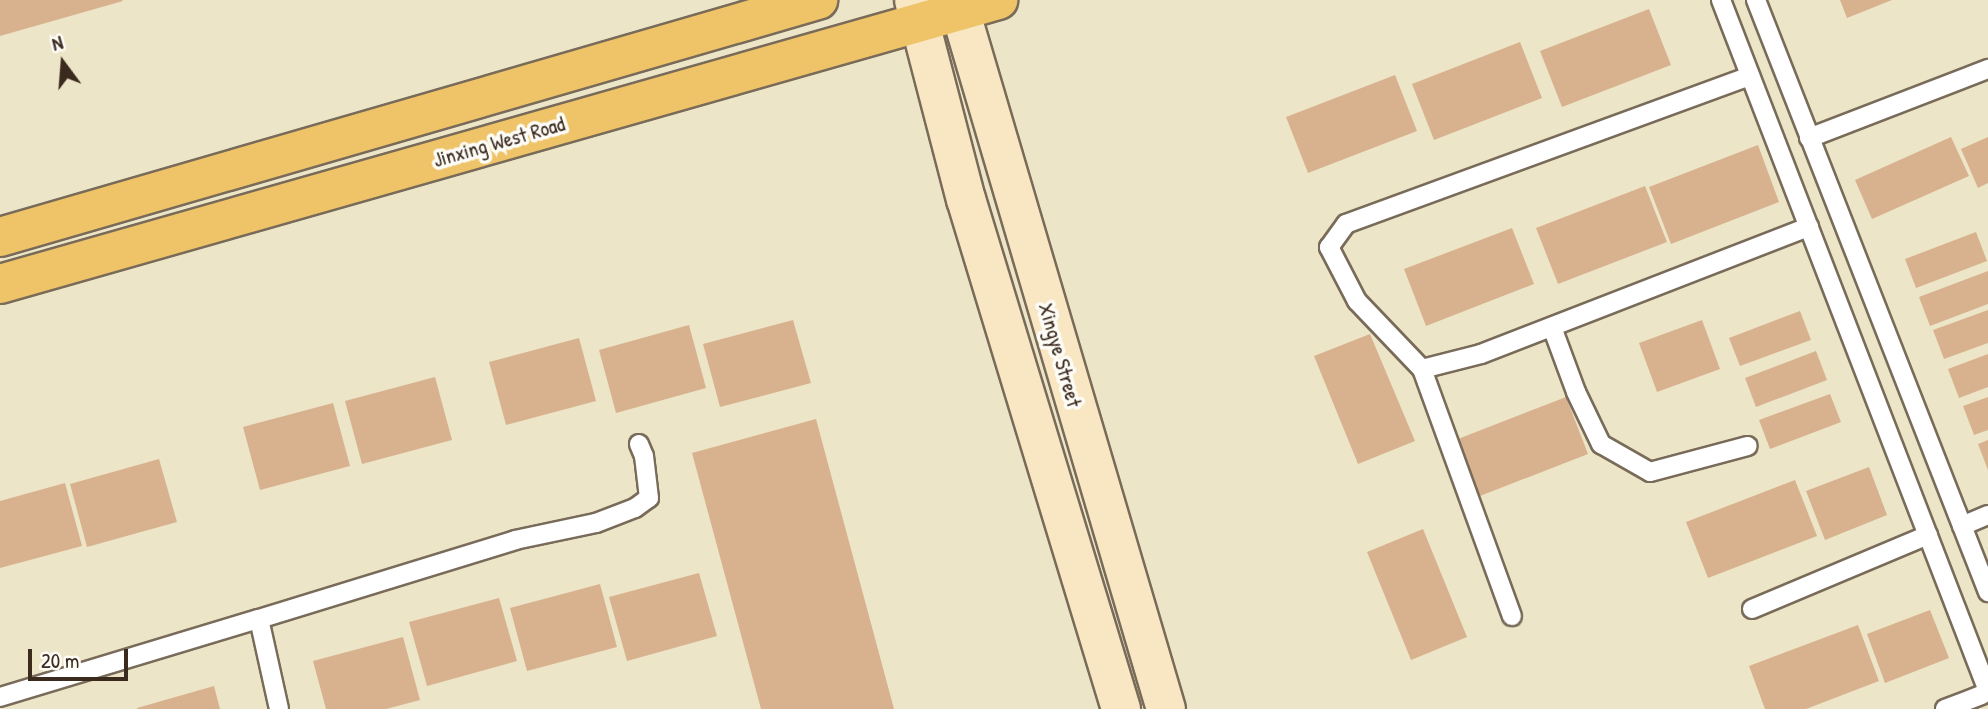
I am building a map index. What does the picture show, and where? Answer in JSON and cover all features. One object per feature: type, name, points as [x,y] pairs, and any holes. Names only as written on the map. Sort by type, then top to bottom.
[{"type":"main road","points":[[0,237],[818,0]]},
{"type":"main road","name":"Jinxing West Road","points":[[0,284],[917,11],[998,0]]},
{"type":"main road","name":"Xingye Street","points":[[958,6],[1166,709]]},
{"type":"main road","points":[[917,11],[966,200],[1121,709]]},
{"type":"lane","points":[[1721,0],[1928,535],[1985,693],[1945,709]]},
{"type":"lane","points":[[1756,0],[1988,592]]},
{"type":"lane","points":[[1809,138],[1988,69]]},
{"type":"lane","points":[[1512,616],[1422,369],[1357,301],[1329,247],[1346,224],[1750,76]]},
{"type":"lane","points":[[1422,369],[1481,354],[1809,227]]},
{"type":"lane","points":[[1552,327],[1576,392],[1601,444],[1650,472],[1748,446]]},
{"type":"lane","points":[[0,697],[514,540],[596,523],[635,508],[649,498],[644,456],[639,444]]},
{"type":"lane","points":[[1962,526],[1988,515]]},
{"type":"lane","points":[[1752,609],[1928,535]]},
{"type":"lane","points":[[260,619],[279,709]]},
{"type":"building","points":[[0,0],[122,0],[123,1],[0,36]]},
{"type":"building","points":[[1840,0],[1892,0],[1847,18]]},
{"type":"building","points":[[1649,9],[1671,65],[1562,107],[1540,51]]},
{"type":"building","points":[[1520,42],[1542,98],[1434,140],[1412,84]]},
{"type":"building","points":[[1395,75],[1417,131],[1308,173],[1286,117]]},
{"type":"building","points":[[1951,137],[1969,176],[1872,219],[1855,180]]},
{"type":"building","points":[[1988,137],[1988,183],[1978,188],[1961,149]]},
{"type":"building","points":[[1758,145],[1779,202],[1671,244],[1649,187]]},
{"type":"building","points":[[1645,186],[1667,242],[1558,284],[1536,228]]},
{"type":"building","points":[[1512,228],[1534,284],[1426,326],[1404,269]]},
{"type":"building","points":[[1976,232],[1987,261],[1916,288],[1905,259]]},
{"type":"building","points":[[1988,271],[1988,304],[1930,326],[1919,297]]},
{"type":"building","points":[[1988,310],[1988,343],[1944,359],[1933,330]]},
{"type":"building","points":[[1800,311],[1811,340],[1740,366],[1729,338]]},
{"type":"building","points":[[793,320],[811,383],[720,407],[703,344]]},
{"type":"building","points":[[1702,320],[1720,369],[1657,392],[1639,343]]},
{"type":"building","points":[[689,325],[706,388],[616,413],[599,350]]},
{"type":"building","points":[[1370,334],[1415,441],[1358,464],[1314,356]]},
{"type":"building","points":[[579,338],[596,401],[506,425],[489,362]]},
{"type":"building","points":[[1816,351],[1827,380],[1756,407],[1745,378]]},
{"type":"building","points":[[1988,354],[1988,387],[1959,398],[1948,369]]},
{"type":"building","points":[[435,377],[452,440],[362,464],[345,401]]},
{"type":"building","points":[[1830,394],[1841,422],[1770,449],[1759,420]]},
{"type":"building","points":[[1566,397],[1588,454],[1480,496],[1458,439]]},
{"type":"building","points":[[1988,397],[1988,430],[1974,435],[1963,406]]},
{"type":"building","points":[[333,403],[350,466],[260,490],[243,427]]},
{"type":"building","points":[[816,419],[894,709],[761,709],[692,453]]},
{"type":"building","points":[[1988,440],[1988,470],[1978,444]]},
{"type":"building","points":[[159,459],[177,522],[87,547],[70,484]]},
{"type":"building","points":[[1869,467],[1887,515],[1825,540],[1806,491]]},
{"type":"building","points":[[1795,480],[1817,536],[1708,578],[1686,522]]},
{"type":"building","points":[[65,483],[82,546],[0,568],[0,501]]},
{"type":"building","points":[[1423,529],[1467,637],[1411,660],[1367,552]]},
{"type":"building","points":[[699,573],[717,636],[627,661],[609,597]]},
{"type":"building","points":[[600,584],[617,647],[527,671],[510,608]]},
{"type":"building","points":[[499,598],[517,661],[427,686],[409,622]]},
{"type":"building","points":[[1930,610],[1949,658],[1885,683],[1867,634]]},
{"type":"building","points":[[1858,625],[1879,681],[1806,709],[1765,709],[1749,666]]},
{"type":"building","points":[[403,637],[420,700],[386,709],[326,709],[313,661]]},
{"type":"building","points":[[214,686],[220,709],[137,709],[137,708]]}]
